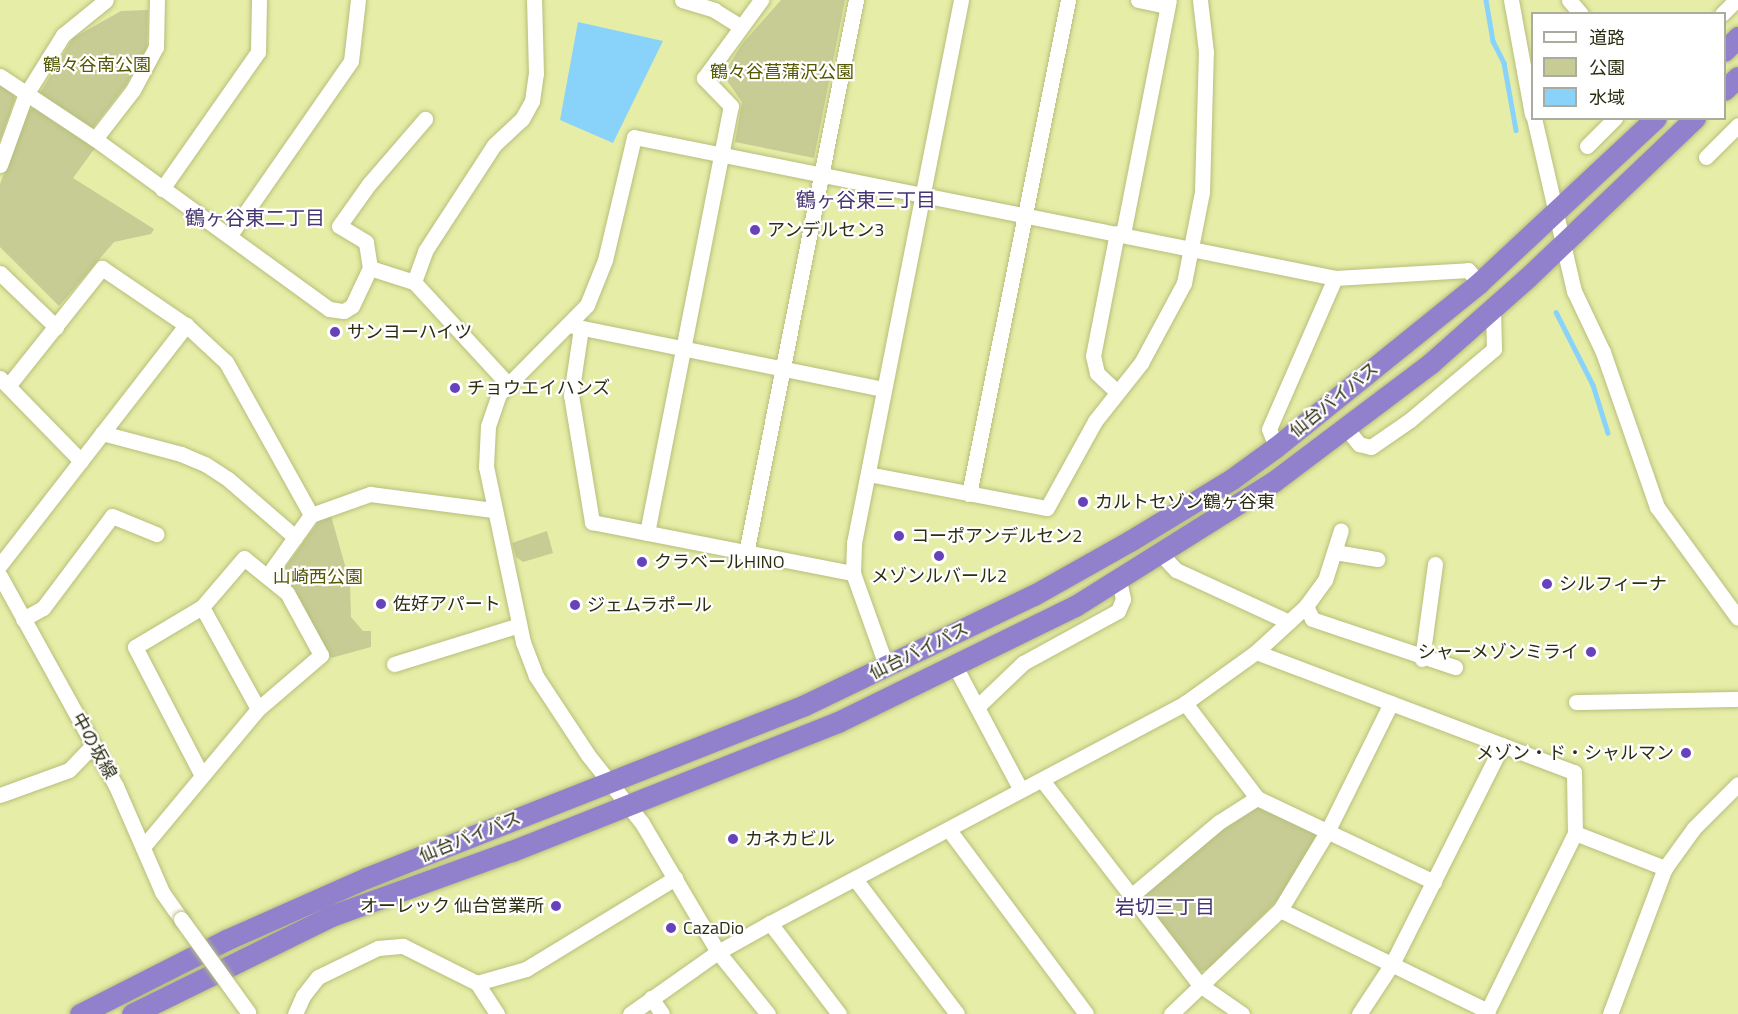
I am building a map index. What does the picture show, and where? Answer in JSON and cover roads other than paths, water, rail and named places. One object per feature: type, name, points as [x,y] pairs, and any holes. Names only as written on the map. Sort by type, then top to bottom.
[{"type":"highway","points":[[1726,50],[1738,38]]},
{"type":"highway","points":[[1726,89],[1738,77]]},
{"type":"highway","name":"仙台バイパス","points":[[80,1014],[226,940],[355,883],[805,705],[887,668],[1073,574],[1232,479],[1276,447],[1479,284],[1654,120]]},
{"type":"highway","name":"仙台バイパス","points":[[132,1014],[331,916],[627,805],[838,722],[956,668],[1119,580],[1239,505],[1346,428],[1493,309],[1693,120]]},
{"type":"street","points":[[0,165],[25,96],[63,35],[106,0]]},
{"type":"street","points":[[95,139],[134,90],[156,47],[157,0]]},
{"type":"street","points":[[162,189],[258,52],[258,0]]},
{"type":"street","points":[[230,235],[351,61],[358,0]]},
{"type":"street","points":[[414,282],[425,251],[487,154],[522,119],[532,101],[536,74],[534,0]]},
{"type":"street","points":[[682,0],[717,5],[740,26]]},
{"type":"street","points":[[647,533],[731,106],[704,78],[761,0]]},
{"type":"street","points":[[747,554],[781,367],[856,0]]},
{"type":"street","points":[[887,668],[853,573],[868,474],[961,0]]},
{"type":"street","points":[[969,494],[1068,0]]},
{"type":"street","points":[[1116,391],[1097,373],[1093,356],[1168,3],[1138,0]]},
{"type":"street","points":[[868,474],[1047,508],[1095,422],[1116,391],[1141,363],[1184,283],[1202,192],[1206,52],[1200,0]]},
{"type":"street","points":[[1511,0],[1531,104]]},
{"type":"street","points":[[1569,0],[1579,12]]},
{"type":"street","points":[[1724,12],[1736,0]]},
{"type":"street","points":[[0,76],[25,96],[95,139],[329,309],[345,311],[352,306],[370,268],[366,242],[339,226],[369,184],[425,119]]},
{"type":"street","points":[[1533,120],[1561,247],[1574,291],[1603,352],[1657,507],[1738,618]]},
{"type":"street","points":[[1587,146],[1613,120]]},
{"type":"street","points":[[1706,157],[1738,125]]},
{"type":"street","points":[[768,1014],[718,952],[675,878],[627,805],[608,782],[536,676],[519,625],[493,510],[486,467],[488,426],[506,382],[574,326],[587,305],[605,260],[634,137],[1025,213],[1335,278],[1369,279],[1468,270],[1479,284]]},
{"type":"street","points":[[81,461],[4,382],[56,327],[102,268],[186,325],[226,362],[311,515]]},
{"type":"street","points":[[370,268],[414,282],[506,382]]},
{"type":"street","points":[[0,273],[56,327]]},
{"type":"street","points":[[1276,447],[1269,429],[1335,278]]},
{"type":"street","points":[[1346,428],[1359,444],[1371,447],[1410,420],[1494,349],[1493,309]]},
{"type":"street","points":[[0,565],[186,325]]},
{"type":"street","points":[[574,326],[885,389]]},
{"type":"street","points":[[574,326],[571,394],[592,522],[853,573]]},
{"type":"street","points":[[102,433],[181,454],[205,464],[228,479],[295,537]]},
{"type":"street","points":[[268,575],[311,515],[370,494],[493,510]]},
{"type":"street","points":[[23,619],[43,608],[112,516],[156,534]]},
{"type":"street","points":[[630,1014],[718,952],[770,922],[949,830],[1185,703],[1256,652],[1306,606],[1325,580],[1341,530]]},
{"type":"street","points":[[1335,552],[1377,559]]},
{"type":"street","points":[[1161,554],[1176,570],[1289,622]]},
{"type":"street","points":[[143,847],[201,774],[258,709],[321,655],[287,593],[268,575],[244,558],[202,607],[135,647],[201,774]]},
{"type":"street","points":[[1422,659],[1430,573]]},
{"type":"street","name":"中の坂線","points":[[0,576],[93,745],[143,847],[162,892],[249,1013]]},
{"type":"street","points":[[977,707],[1023,663],[1118,610],[1123,599],[1119,580]]},
{"type":"street","points":[[1306,606],[1312,619],[1422,659],[1455,667]]},
{"type":"street","points":[[202,607],[258,709]]},
{"type":"street","points":[[394,664],[519,625]]},
{"type":"street","points":[[1256,652],[1574,772],[1575,833],[1487,1012],[1280,910]]},
{"type":"street","points":[[956,668],[1022,790]]},
{"type":"street","points":[[1576,702],[1738,699]]},
{"type":"street","points":[[1185,703],[1257,798],[1434,882]]},
{"type":"street","points":[[1171,1014],[1280,910],[1327,832],[1391,703]]},
{"type":"street","points":[[0,795],[69,770],[93,745]]},
{"type":"street","points":[[1359,1014],[1392,964],[1502,745]]},
{"type":"street","points":[[1042,780],[1200,986],[1242,1014]]},
{"type":"street","points":[[1610,1014],[1665,868],[1694,828],[1738,784]]},
{"type":"street","points":[[1131,896],[1219,822],[1257,798]]},
{"type":"street","points":[[949,830],[1083,1013]]},
{"type":"street","points":[[1575,833],[1665,868]]},
{"type":"street","points":[[477,982],[526,969],[675,878]]},
{"type":"street","points":[[855,879],[957,1014]]},
{"type":"street","points":[[770,922],[839,1014]]},
{"type":"street","points":[[295,1014],[303,996],[318,977],[378,948],[403,946],[477,982],[497,1014]]},
{"type":"street","points":[[651,998],[662,1014]]},
{"type":"water","points":[[578,22],[663,41],[613,143],[560,120]]},
{"type":"waterway","points":[[1486,0],[1493,41],[1504,63],[1516,130]]},
{"type":"waterway","points":[[1556,312],[1593,385],[1608,433]]},
{"type":"place","name":"アンデルセン3","points":[[755,230]]},
{"type":"place","name":"サンヨーハイツ","points":[[335,332]]},
{"type":"place","name":"チョウエイハンズ","points":[[455,388]]},
{"type":"place","name":"カルトセゾン鶴ヶ谷東","points":[[1083,502]]},
{"type":"place","name":"コーポアンデルセン2","points":[[899,536]]},
{"type":"place","name":"メゾンルバール2","points":[[939,556]]},
{"type":"place","name":"クラベールHINO","points":[[642,562]]},
{"type":"place","name":"シルフィーナ","points":[[1547,584]]},
{"type":"place","name":"佐好アパート","points":[[381,604]]},
{"type":"place","name":"ジェムラポール","points":[[575,605]]},
{"type":"place","name":"シャーメゾンミライ","points":[[1591,652]]},
{"type":"place","name":"メゾン・ド・シャルマン","points":[[1686,753]]},
{"type":"place","name":"カネカビル","points":[[733,839]]},
{"type":"place","name":"オーレック 仙台営業所","points":[[556,906]]},
{"type":"place","name":"CazaDio","points":[[671,928]]},
{"type":"district","name":"鶴ヶ谷東三丁目","points":[[866,199]]},
{"type":"district","name":"鶴ヶ谷東二丁目","points":[[255,217]]},
{"type":"district","name":"岩切三丁目","points":[[1165,906]]},
{"type":"park label","name":"鶴々谷南公園","points":[[97,65]]},
{"type":"park label","name":"鶴々谷菖蒲沢公園","points":[[782,72]]},
{"type":"park label","name":"山崎西公園","points":[[318,577]]}]
